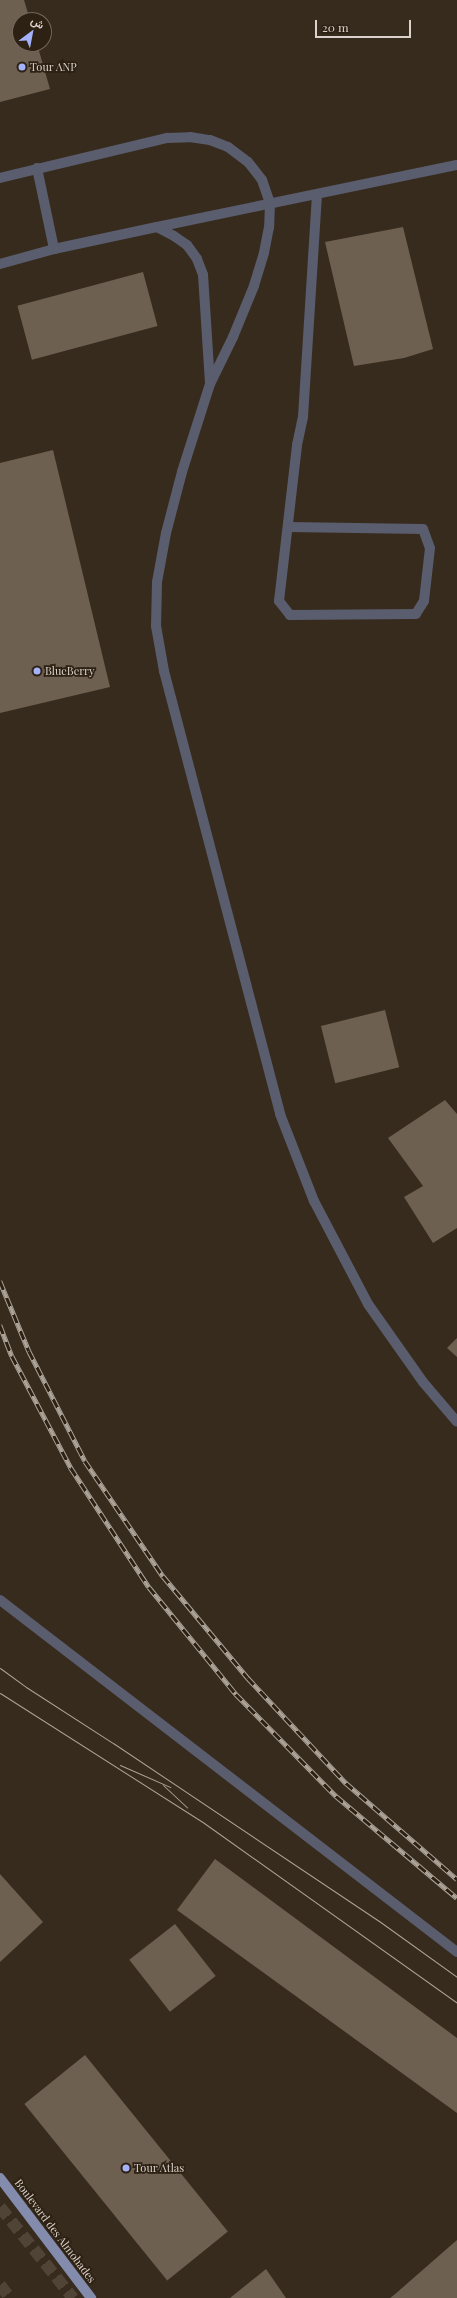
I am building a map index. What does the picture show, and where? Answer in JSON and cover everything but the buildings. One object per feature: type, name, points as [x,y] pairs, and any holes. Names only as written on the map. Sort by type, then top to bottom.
[{"type":"main road","name":"Boulevard des Almohades","points":[[0,2178],[91,2298]]},
{"type":"street","points":[[0,178],[167,138],[190,137],[210,140],[228,147],[248,162],[262,180],[270,203],[269,227],[254,286],[233,337],[210,384],[182,472],[166,533],[157,582],[156,626],[164,671],[280,1114],[314,1201],[368,1304],[423,1382],[457,1422]]},
{"type":"street","points":[[0,264],[54,249],[457,165]]},
{"type":"street","points":[[37,168],[54,249]]},
{"type":"street","points":[[288,527],[423,529],[430,548],[424,601],[416,614],[290,615],[278,601],[288,527],[303,417],[317,194]]},
{"type":"street","points":[[157,227],[187,245],[197,259],[202,275],[210,384]]},
{"type":"street","points":[[0,1600],[457,1952]]},
{"type":"tunnel","points":[[0,2207],[73,2298]]},
{"type":"tunnel","points":[[0,2285],[10,2298]]},
{"type":"tram line","points":[[0,1668],[26,1687],[113,1743],[379,1921],[457,1977]]},
{"type":"tram line","points":[[0,1693],[204,1823],[457,2003]]},
{"type":"tram line","points":[[120,1765],[170,1787]]},
{"type":"tram line","points":[[163,1785],[187,1807]]},
{"type":"railway","points":[[0,1281],[29,1351],[85,1461],[163,1576],[248,1678],[346,1783],[457,1879]]},
{"type":"railway","points":[[0,1325],[12,1356],[71,1468],[149,1587],[236,1694],[336,1796],[457,1898]]},
{"type":"place","name":"Tour ANP","points":[[22,67]]},
{"type":"place","name":"BlueBerry","points":[[37,671]]},
{"type":"place","name":"Tour Atlas","points":[[126,2168]]}]
